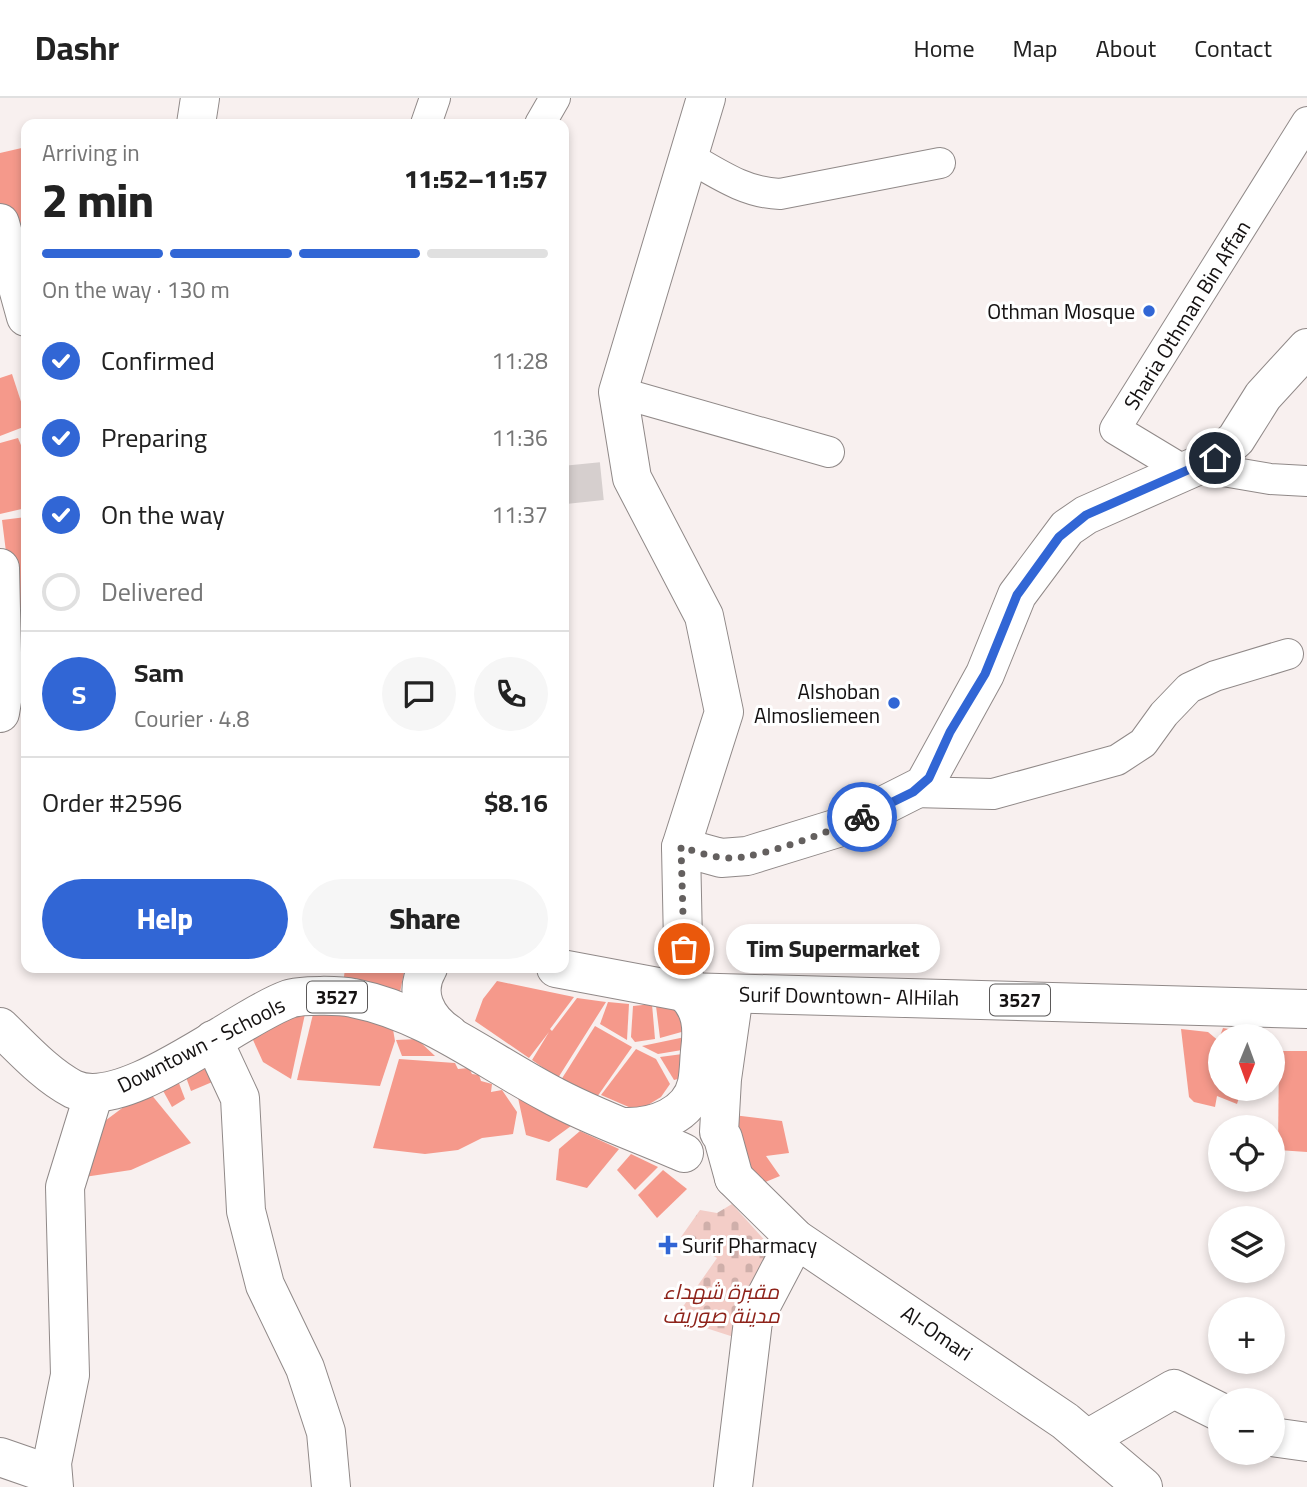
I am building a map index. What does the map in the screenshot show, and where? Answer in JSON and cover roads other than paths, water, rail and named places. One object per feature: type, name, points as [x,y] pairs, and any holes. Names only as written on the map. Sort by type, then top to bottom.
[{"type":"main road","points":[[197,119],[200,98]]},
{"type":"main road","points":[[684,992],[681,847],[724,712],[704,616],[632,478],[618,391],[706,98]]},
{"type":"main road","points":[[0,223],[21,299]]},
{"type":"main road","points":[[681,847],[721,858],[747,856],[841,827],[924,785],[934,771],[950,732],[985,674],[1017,595],[1059,537],[1079,519],[1215,458],[1227,450],[1263,396],[1307,348]]},
{"type":"main road","points":[[0,568],[0,713]]},
{"type":"main road","name":"3527","points":[[569,970],[684,992],[696,1003],[701,1021],[696,1085],[688,1101],[666,1120],[646,1127],[625,1126]]},
{"type":"main road","name":"3527","points":[[426,973],[422,984],[424,1007],[435,1025],[453,1037]]},
{"type":"main road","name":"Surif Downtown- AlHilah","points":[[684,992],[1307,1009]]},
{"type":"main road","points":[[715,1161],[734,994]]},
{"type":"main road","name":"Downtown - Schools","points":[[0,1027],[40,1065],[74,1089],[94,1093],[112,1092],[154,1075],[291,998],[351,997],[381,1006],[453,1037],[549,1094],[715,1161]]},
{"type":"main road","points":[[213,1040],[240,1098],[246,1211],[265,1285],[305,1368],[326,1432],[331,1487]]},
{"type":"main road","points":[[0,1457],[53,1481],[69,1376],[65,1187],[94,1093]]},
{"type":"main road","name":"Al-Omari","points":[[715,1161],[796,1239],[1089,1438],[1143,1487]]},
{"type":"main road","points":[[733,1487],[753,1321],[796,1239]]},
{"type":"main road","points":[[1089,1438],[1174,1389],[1208,1406]]},
{"type":"main road","points":[[1285,1439],[1307,1442]]},
{"type":"street","points":[[428,119],[435,98]]},
{"type":"street","points":[[543,119],[555,98]]},
{"type":"street","points":[[1296,98],[1304,127]]},
{"type":"street","name":"Sharia Othman Bin Affan","points":[[1189,468],[1115,429],[1304,127]]},
{"type":"street","points":[[687,156],[748,189],[780,194],[940,163]]},
{"type":"street","points":[[618,391],[829,452]]},
{"type":"street","points":[[1189,468],[1307,481]]},
{"type":"street","points":[[913,792],[993,794],[1117,760],[1143,743],[1170,707],[1189,688],[1215,676],[1288,654]]},
{"type":"tunnel","points":[[569,484],[632,478]]},
{"type":"place","name":"Othman Mosque","points":[[1149,311]]},
{"type":"place","name":"Alshoban Almosliemeen","points":[[894,703]]},
{"type":"place","name":"Tim Supermarket","points":[[684,949]]},
{"type":"place","name":"Surif Pharmacy","points":[[668,1245]]},
{"type":"park label","name":"مقبرة شهداء مدينة صوريف","points":[[721,1303]]}]
